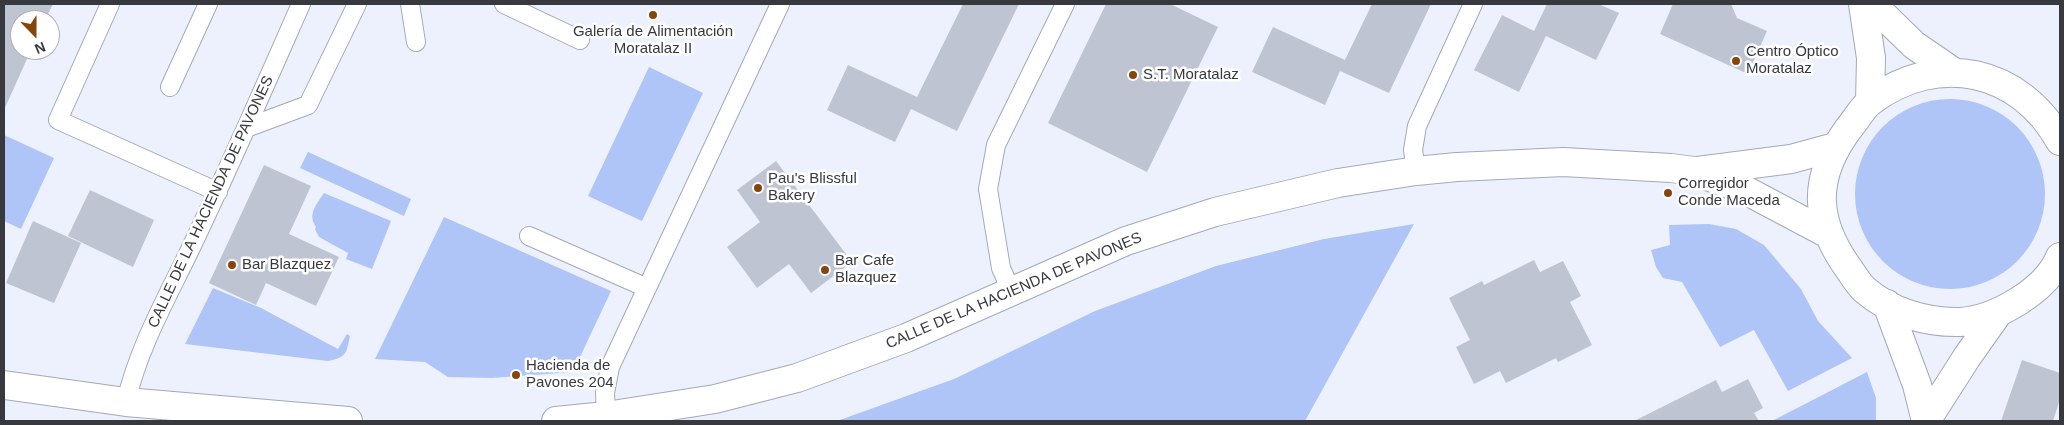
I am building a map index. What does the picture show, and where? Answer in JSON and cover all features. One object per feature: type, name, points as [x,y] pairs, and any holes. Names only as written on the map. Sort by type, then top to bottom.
[{"type":"street","points":[[1863,4],[1871,58],[1870,102]]},
{"type":"street","points":[[1872,4],[1914,45],[1952,71]]},
{"type":"street","points":[[2059,261],[2038,286],[2018,302],[1998,313],[1971,321],[1941,323],[1914,317],[1864,290],[1836,252],[1828,234],[1822,205],[1823,175],[1835,147],[1870,102],[1923,75],[1952,71],[1980,76],[2014,90],[2048,120],[2060,141]]},
{"type":"street","name":"CALLE DE LA HACIENDA DE PAVONES","points":[[1694,171],[1792,159],[1835,147]]},
{"type":"street","name":"CALLE DE LA HACIENDA DE PAVONES","points":[[556,421],[606,416],[715,399],[797,378],[906,338],[1126,241],[1215,212],[1338,183],[1416,171],[1563,162],[1694,171],[1747,191],[1828,234]]},
{"type":"street","points":[[1888,304],[1917,385],[1926,421]]},
{"type":"street","points":[[1926,421],[1967,356],[1998,313]]},
{"type":"street","points":[[4,385],[126,402],[348,421]]},
{"type":"lane","points":[[110,4],[58,120],[218,192]]},
{"type":"lane","points":[[170,87],[208,4]]},
{"type":"lane","name":"CALLE DE LA HACIENDA DE PAVONES","points":[[126,402],[131,379],[145,347],[218,192],[301,4]]},
{"type":"lane","points":[[246,128],[308,105],[357,4]]},
{"type":"lane","points":[[410,4],[416,42]]},
{"type":"lane","points":[[504,4],[580,40]]},
{"type":"lane","points":[[606,416],[605,392],[610,367],[780,4]]},
{"type":"lane","points":[[1011,291],[1000,268],[988,189],[989,180],[996,145],[1065,4]]},
{"type":"lane","points":[[1416,171],[1413,150],[1417,126],[1473,4]]},
{"type":"lane","points":[[529,236],[647,288]]},
{"type":"shaded area","points":[[649,67],[703,93],[642,221],[588,196]]},
{"type":"shaded area","points":[[1950,99],[1986,106],[2003,115],[2017,127],[2029,141],[2038,158],[2045,194],[2038,230],[2029,247],[2017,261],[2003,273],[1986,282],[1950,289],[1914,282],[1897,273],[1883,261],[1871,247],[1862,230],[1855,194],[1862,158],[1871,141],[1883,127],[1897,115],[1914,106]]},
{"type":"shaded area","points":[[4,135],[54,158],[21,229],[4,221]]},
{"type":"shaded area","points":[[308,152],[411,199],[404,216],[300,168]]},
{"type":"shaded area","points":[[324,193],[391,221],[372,269],[346,259],[348,253],[319,237],[312,218],[316,205]]},
{"type":"shaded area","points":[[444,217],[611,291],[573,372],[492,378],[448,377],[425,362],[375,359]]},
{"type":"shaded area","points":[[1414,224],[1305,421],[837,421],[954,379],[1095,311],[1216,266],[1324,239]]},
{"type":"shaded area","points":[[1709,224],[1736,229],[1764,245],[1801,289],[1818,321],[1852,358],[1788,391],[1754,330],[1720,347],[1682,282],[1663,278],[1656,267],[1651,250],[1670,245],[1669,225]]},
{"type":"shaded area","points":[[213,288],[261,308],[338,349],[347,334],[350,336],[345,354],[328,361],[185,344]]},
{"type":"shaded area","points":[[1867,372],[1876,398],[1876,421],[1772,421]]},
{"type":"building","points":[[4,4],[53,4],[50,10],[10,10],[10,60],[26,60],[4,110]]},
{"type":"building","points":[[963,4],[1019,4],[957,131],[911,109],[895,142],[827,110],[848,65],[917,97]]},
{"type":"building","name":"S.T. Moratalaz","points":[[1106,4],[1170,4],[1218,27],[1147,172],[1048,123]]},
{"type":"building","points":[[1372,4],[1431,4],[1389,93],[1340,71],[1325,105],[1252,72],[1273,27],[1345,60]]},
{"type":"building","points":[[1547,4],[1598,4],[1619,13],[1596,60],[1546,36],[1519,92],[1474,70],[1502,15],[1534,31]]},
{"type":"building","points":[[1673,4],[1731,4],[1737,18],[1767,31],[1748,74],[1660,34]]},
{"type":"building","points":[[776,161],[852,262],[811,293],[789,264],[757,288],[727,247],[760,222],[737,190]]},
{"type":"building","points":[[264,165],[311,186],[289,234],[339,257],[316,306],[266,283],[256,305],[209,283]]},
{"type":"building","points":[[90,190],[154,220],[133,267],[68,236]]},
{"type":"building","points":[[33,221],[81,243],[54,303],[6,283]]},
{"type":"building","points":[[1534,260],[1540,272],[1563,261],[1581,296],[1570,302],[1592,345],[1558,362],[1556,358],[1506,383],[1500,371],[1474,384],[1456,347],[1470,340],[1449,298],[1482,281],[1484,285]]},
{"type":"building","points":[[2022,360],[2060,373],[2060,399],[2053,421],[2001,421]]},
{"type":"building","points":[[1748,379],[1763,408],[1754,413],[1759,421],[1634,421],[1716,380],[1722,392]]},
{"type":"place","name":"Galería de Alimentación Moratalaz II","points":[[653,15]]},
{"type":"place","name":"Centro Óptico Moratalaz","points":[[1736,61]]},
{"type":"place","name":"S.T. Moratalaz","points":[[1133,75]]},
{"type":"place","name":"Pau's Blissful Bakery","points":[[758,188]]},
{"type":"place","name":"Corregidor Conde Maceda","points":[[1668,193]]},
{"type":"place","name":"Bar Blazquez","points":[[232,265]]},
{"type":"place","name":"Bar Cafe Blazquez","points":[[825,270]]},
{"type":"place","name":"Hacienda de Pavones 204","points":[[516,375]]}]
